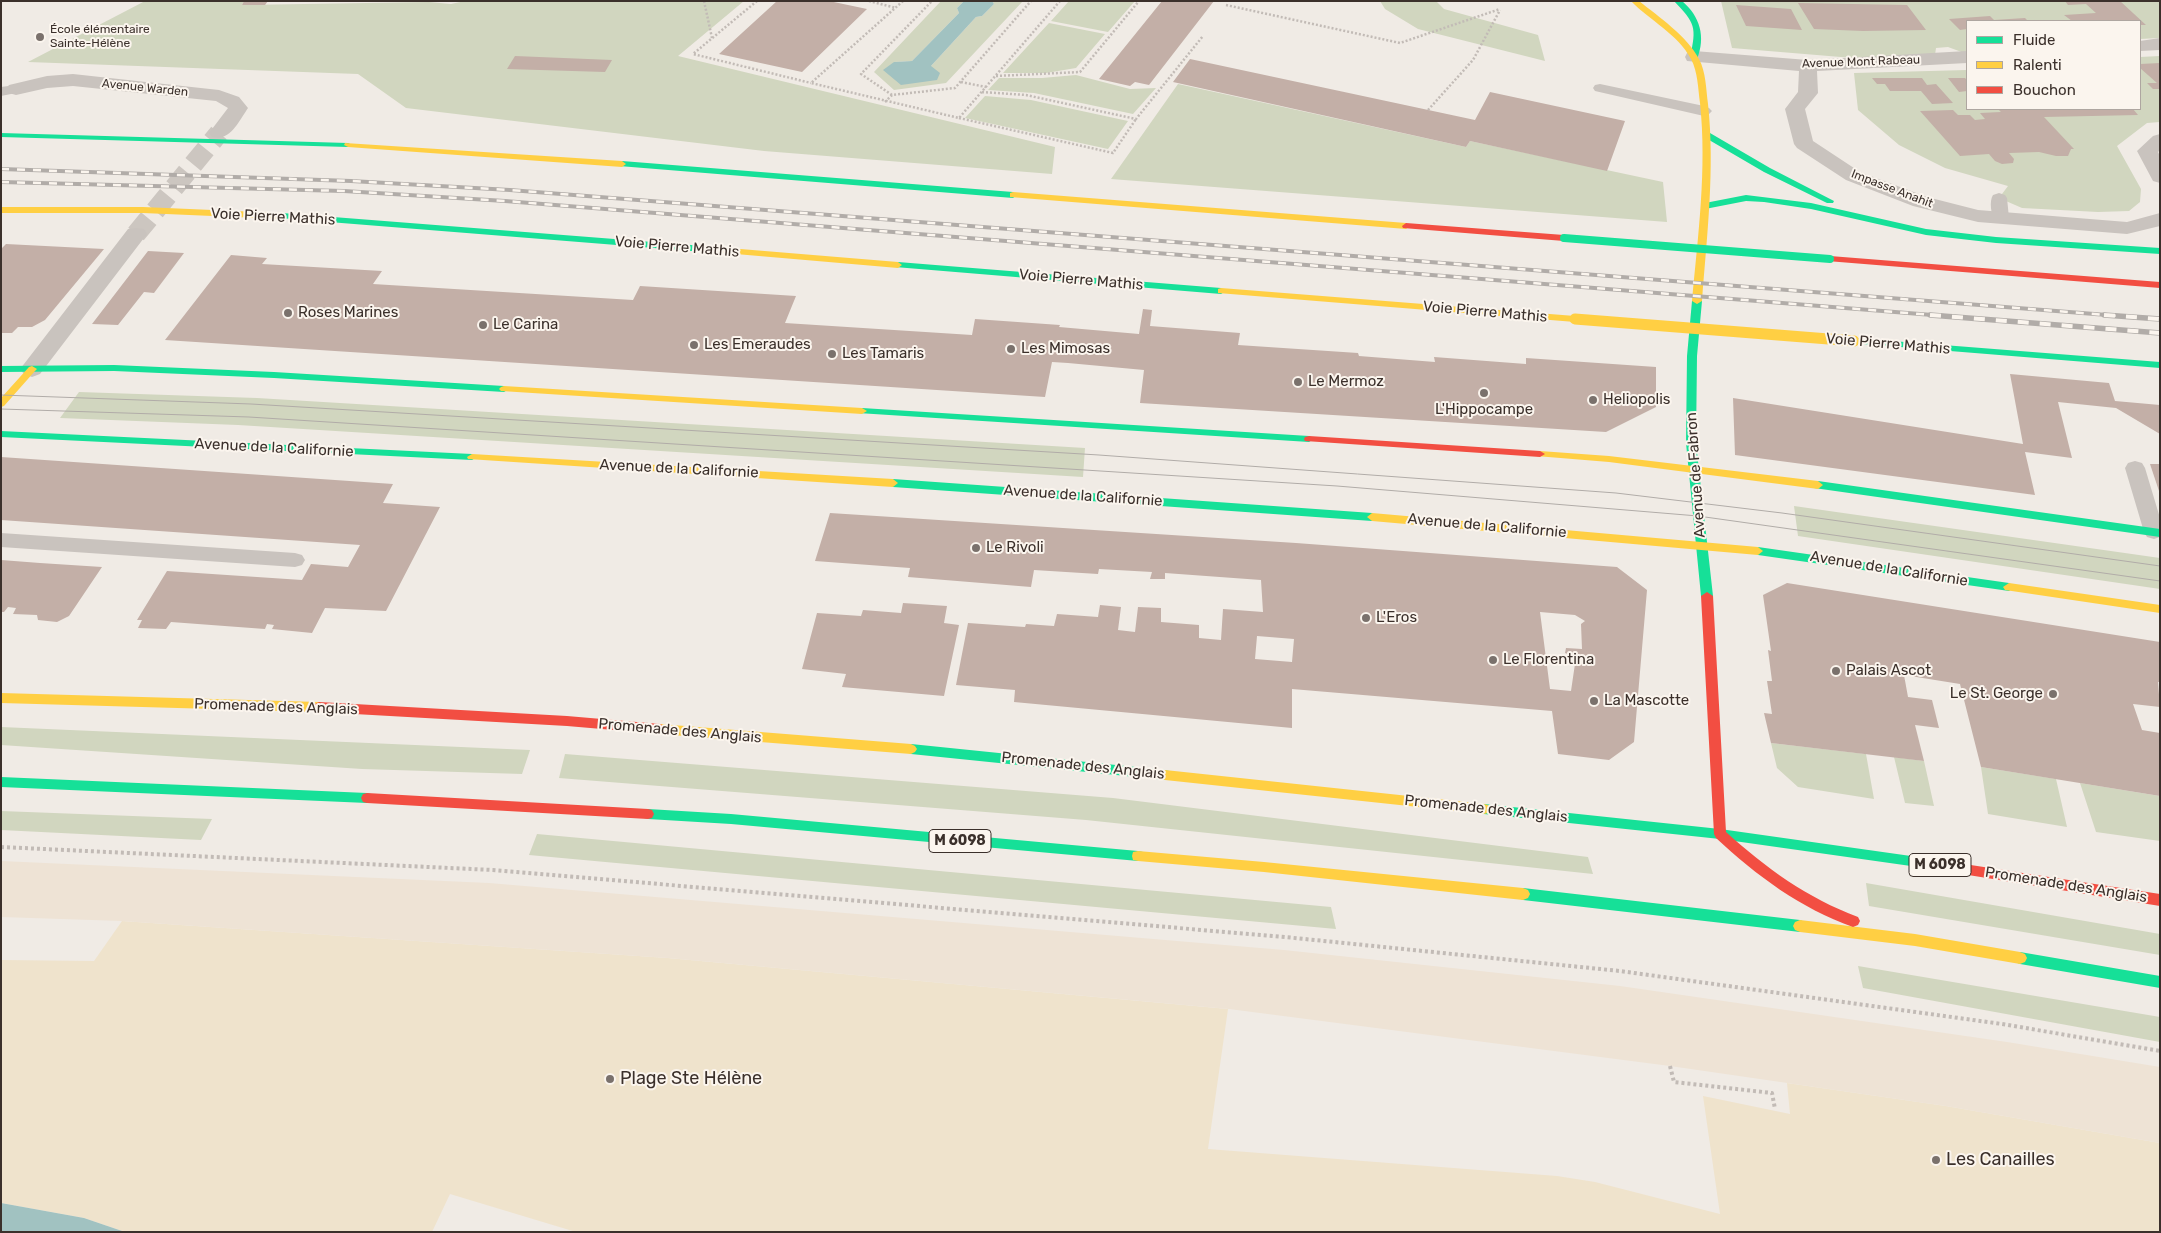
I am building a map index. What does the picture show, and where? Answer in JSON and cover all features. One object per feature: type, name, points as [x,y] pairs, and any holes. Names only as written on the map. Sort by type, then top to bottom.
[{"type":"main road","name":"Avenue de Fabron","points":[[1634,1],[1649,7],[1694,57],[1701,79],[1707,135],[1705,206],[1692,356],[1690,427],[1707,596],[1720,834]]},
{"type":"main road","name":"Avenue de Fabron","points":[[1677,1],[1688,8],[1696,22],[1700,35],[1694,57]]},
{"type":"main road","points":[[1,135],[346,145],[466,152],[2160,285]]},
{"type":"main road","points":[[1707,135],[1766,170],[1865,218]]},
{"type":"main road","points":[[1705,206],[1746,198],[1764,199],[1865,218],[1926,232],[1996,240],[2160,251]]},
{"type":"main road","name":"Voie Pierre Mathis","points":[[1,210],[143,210],[298,217],[2160,365]]},
{"type":"main road","points":[[1,369],[114,368],[304,377],[1599,458],[1819,485],[2157,532]]},
{"type":"main road","points":[[1,404],[32,369]]},
{"type":"main road","name":"Avenue de la Californie","points":[[1,434],[462,456],[961,487],[1332,514],[1788,554],[2160,609]]},
{"type":"main road","name":"Promenade des Anglais","points":[[1,698],[317,708],[575,722],[979,755],[1720,834],[2060,882],[2160,900]]},
{"type":"main road","name":"M 6098","points":[[1,782],[491,804],[731,819],[954,841],[1284,869],[1584,900],[1915,940],[2160,982]]},
{"type":"main road","points":[[1720,834],[1752,865],[1788,890],[1830,914],[1915,940]]},
{"type":"street","points":[[2141,46],[2160,44]]},
{"type":"street","name":"Avenue Mont Rabeau","points":[[1694,57],[1808,66],[1966,57]]},
{"type":"street","name":"Impasse Anahit","points":[[1808,66],[1808,93],[1795,109],[1804,144],[1853,176],[1920,202],[1978,216],[2000,208],[2127,228],[2160,219]]},
{"type":"street","name":"Avenue Warden","points":[[8,91],[47,82],[73,80],[218,96],[232,101],[238,108],[219,133]]},
{"type":"street","points":[[2160,140],[2146,151],[2160,177]]},
{"type":"street","points":[[32,369],[136,234]]},
{"type":"lane","points":[[1600,88],[1704,111]]},
{"type":"lane","points":[[2135,468],[2157,532]]},
{"type":"lane","points":[[1,540],[295,560]]},
{"type":"path","points":[[704,1],[712,38]]},
{"type":"path","points":[[757,1],[693,54],[885,102],[1113,153],[1136,120],[1203,36]]},
{"type":"path","points":[[868,1],[896,8]]},
{"type":"path","points":[[811,83],[903,1]]},
{"type":"path","points":[[932,1],[861,74],[892,94],[955,88],[1031,1]]},
{"type":"path","points":[[958,118],[1060,1]]},
{"type":"path","points":[[994,76],[1080,72],[1139,1]]},
{"type":"path","points":[[1226,5],[1400,44],[1500,9],[1473,60],[1428,110]]},
{"type":"path","points":[[960,82],[986,86]]},
{"type":"path","points":[[981,92],[1026,95],[1136,120]]},
{"type":"path","points":[[885,102],[892,94]]},
{"type":"path","points":[[1,847],[493,870],[1285,937],[1620,972],[2002,1024],[2160,1051]]},
{"type":"path","points":[[1670,1066],[1674,1082],[1772,1093],[1775,1109]]},
{"type":"green space","points":[[145,1],[244,1],[242,5],[429,2],[451,4],[465,1],[744,1],[678,56],[1055,147],[1052,174],[764,151],[406,108],[358,74],[28,62]]},
{"type":"green space","points":[[941,1],[964,1],[957,8],[959,13],[912,61],[894,62],[931,66],[976,17],[982,16],[994,4],[992,1],[1023,1],[946,83],[894,90],[874,72]]},
{"type":"green space","points":[[1069,1],[1135,1],[1108,32],[1051,21]]},
{"type":"green space","points":[[1380,1],[1436,1],[1444,9],[1538,35],[1545,61],[1418,29],[1385,9]]},
{"type":"green space","points":[[1721,1],[2160,1],[2160,38],[2141,39],[2141,20],[1966,20],[1966,54],[1948,47],[1936,48],[1935,55],[1853,58],[1732,48]]},
{"type":"green space","points":[[1049,23],[1105,34],[1076,68],[1046,73],[1003,73]]},
{"type":"green space","points":[[2160,56],[2160,122],[2147,123],[2117,146],[2141,189],[2140,202],[2129,211],[2098,212],[2022,208],[1999,198],[2008,186],[1945,168],[1899,145],[1858,110],[1854,73],[1966,70],[1966,110],[2141,110],[2141,57]]},
{"type":"green space","points":[[1076,75],[1130,89],[1156,88],[1133,114],[1034,93],[988,90],[999,78],[1042,78]]},
{"type":"green space","points":[[1178,84],[1466,147],[1470,141],[1663,182],[1667,222],[1111,179]]},
{"type":"green space","points":[[985,96],[1031,100],[1128,121],[1108,149],[965,118]]},
{"type":"green space","points":[[79,392],[257,398],[1085,448],[1083,477],[238,425],[60,418]]},
{"type":"green space","points":[[1794,506],[2160,558],[2160,589],[1798,536]]},
{"type":"green space","points":[[1,727],[530,750],[522,774],[362,769],[1,745]]},
{"type":"green space","points":[[1771,743],[1866,754],[1874,799],[1798,787],[1777,768]]},
{"type":"green space","points":[[565,754],[1113,798],[1588,857],[1593,874],[1086,820],[559,778]]},
{"type":"green space","points":[[1894,757],[1924,761],[1934,806],[1905,803]]},
{"type":"green space","points":[[1981,767],[2056,779],[2067,827],[1988,814]]},
{"type":"green space","points":[[2080,783],[2160,796],[2160,841],[2096,832]]},
{"type":"green space","points":[[1,811],[212,819],[201,840],[1,830]]},
{"type":"green space","points":[[537,834],[1331,907],[1336,929],[529,855]]},
{"type":"green space","points":[[1866,883],[2160,934],[2160,955],[1869,906]]},
{"type":"green space","points":[[1858,966],[2160,1017],[2160,1042],[1863,988]]},
{"type":"sand","name":"Plage Ste Hélène","points":[[122,921],[668,958],[1228,1009],[1208,1149],[1557,1176],[1595,1182],[1720,1214],[1703,1096],[1790,1114],[1787,1083],[1946,1106],[2160,1143],[2160,1232],[576,1232],[450,1194],[432,1232],[125,1232],[84,1218],[1,1203],[1,960],[94,961]]},
{"type":"shaded area","points":[[1,861],[489,883],[1284,950],[1620,986],[2007,1042],[2160,1067],[2160,1143],[1946,1106],[1670,1066],[1229,1009],[668,958],[122,921],[1,917]]},
{"type":"water","points":[[964,1],[992,1],[994,4],[982,16],[976,17],[931,66],[940,73],[937,80],[901,85],[883,70],[894,62],[912,61],[959,13],[957,8]]},
{"type":"water","points":[[1,1203],[84,1218],[125,1232],[1,1232]]},
{"type":"building","points":[[244,1],[268,1],[265,5],[242,5]]},
{"type":"building","points":[[777,1],[829,1],[867,9],[802,72],[719,54]]},
{"type":"building","points":[[1162,1],[1214,1],[1149,85],[1135,82],[1130,86],[1099,79]]},
{"type":"building","points":[[2065,1],[2120,1],[2141,20],[2071,20],[2064,15],[2096,13],[2086,4],[2068,5]]},
{"type":"building","points":[[1798,3],[1907,5],[1926,30],[1863,31],[1814,29]]},
{"type":"building","points":[[1736,5],[1791,9],[1802,30],[1746,26]]},
{"type":"building","points":[[1990,16],[1994,20],[1966,20],[1966,29],[1960,30],[1949,19]]},
{"type":"building","points":[[2025,18],[2027,20],[1994,20]]},
{"type":"building","points":[[515,56],[612,60],[605,72],[507,69]]},
{"type":"building","points":[[1190,59],[1475,120],[1490,92],[1625,121],[1607,171],[1470,141],[1466,147],[1173,82]]},
{"type":"building","points":[[2160,63],[2160,89],[2153,89],[2147,83],[2157,83],[2141,69],[2141,64]]},
{"type":"building","points":[[1872,78],[1922,78],[1927,85],[1936,84],[1953,103],[1932,104],[1921,91],[1890,91],[1885,84],[1877,84]]},
{"type":"building","points":[[1948,78],[1966,79],[1966,91],[1959,92]]},
{"type":"building","points":[[1953,110],[1958,115],[1970,115],[1975,120],[1985,119],[1980,113],[2001,112],[1999,110],[2134,110],[2138,115],[2044,117],[2074,149],[2071,149],[2068,156],[2056,156],[2039,152],[2009,153],[2014,159],[2013,163],[2002,164],[1995,161],[1989,154],[1960,156],[1920,111]]},
{"type":"building","points":[[6,244],[104,249],[45,320],[32,327],[18,327],[12,333],[1,333],[1,249]]},
{"type":"building","points":[[148,251],[184,253],[154,293],[144,292],[118,325],[92,324]]},
{"type":"building","points":[[231,255],[267,258],[262,264],[382,271],[373,284],[633,300],[640,286],[796,296],[785,323],[972,335],[975,319],[1060,325],[1059,327],[1139,334],[1143,309],[1152,310],[1150,326],[1240,333],[1238,345],[1358,353],[1359,356],[1435,362],[1434,357],[1526,364],[1526,358],[1656,367],[1656,407],[1606,432],[1140,403],[1144,370],[1068,363],[1052,362],[1045,397],[165,340]]},
{"type":"building","points":[[2010,374],[2109,383],[2115,401],[2160,405],[2160,434],[2116,408],[2058,402],[2072,458],[2025,452],[2035,495],[1735,455],[1733,398],[2023,444]]},
{"type":"building","points":[[1,457],[393,484],[383,503],[440,507],[386,611],[325,608],[312,633],[272,629],[274,625],[267,624],[265,629],[171,622],[166,629],[138,628],[142,620],[137,620],[167,571],[302,580],[311,564],[348,567],[360,545],[1,520]]},
{"type":"building","points":[[2150,464],[2160,464],[2160,491],[2159,491]]},
{"type":"building","points":[[830,513],[1296,543],[1617,567],[1647,590],[1634,742],[1609,760],[1558,754],[1552,711],[1292,689],[1292,728],[1014,702],[1015,690],[956,685],[968,623],[1025,627],[1026,624],[1054,626],[1057,614],[1098,617],[1100,605],[1121,607],[1118,630],[1135,632],[1138,607],[1161,608],[1161,622],[1199,625],[1199,638],[1221,640],[1223,609],[1263,612],[1261,580],[1165,573],[1165,579],[1150,579],[1152,572],[1099,569],[1098,574],[1034,570],[1031,587],[908,577],[910,568],[815,561]],"holes":[[[1540,612],[1575,615],[1585,621],[1581,624],[1582,649],[1566,648],[1565,653],[1576,657],[1571,691],[1550,689]],[[1257,636],[1294,639],[1292,662],[1255,659]]]},
{"type":"building","points":[[1,560],[102,567],[69,616],[57,622],[38,620],[37,615],[13,614],[16,608],[8,607],[4,612],[1,612]]},
{"type":"building","points":[[1787,583],[2160,642],[2160,682],[2158,682],[2160,707],[2133,704],[2142,730],[2160,733],[2160,796],[1981,767],[1960,684],[1904,675],[1908,697],[1932,700],[1939,728],[1915,725],[1924,761],[1771,743],[1764,713],[1772,714],[1767,681],[1772,681],[1768,650],[1771,651],[1763,595]]},
{"type":"building","points":[[903,603],[947,606],[944,623],[959,625],[944,696],[842,687],[846,674],[802,669],[817,613],[861,616],[863,610],[901,613]]},
{"type":"tunnel","points":[[136,234],[219,133]]},
{"type":"tram line","points":[[1,395],[251,404],[1099,455],[1616,493],[1782,513],[2160,566]]},
{"type":"tram line","points":[[1,409],[249,417],[1337,486],[1698,516],[2160,581]]},
{"type":"railway","points":[[1,169],[351,181],[510,190],[2120,316]]},
{"type":"railway","points":[[1,182],[344,191],[505,201],[1945,316]]},
{"type":"railway","points":[[1930,315],[2160,333]]},
{"type":"railway","points":[[2104,315],[2160,319]]},
{"type":"traffic: fast","points":[[1677,1],[1685,7],[1694,19],[1697,32],[1694,57]]},
{"type":"traffic: fast","points":[[1,135],[348,145]]},
{"type":"traffic: fast","points":[[1707,135],[1767,170],[1830,201]]},
{"type":"traffic: fast","points":[[622,164],[1013,195]]},
{"type":"traffic: fast","points":[[1705,206],[1746,198],[1764,199],[1811,206],[1926,232],[1996,240],[2160,251]]},
{"type":"traffic: fast","points":[[282,216],[704,249]]},
{"type":"traffic: fast","points":[[1564,238],[1830,259]]},
{"type":"traffic: fast","points":[[898,265],[1221,291]]},
{"type":"traffic: fast","points":[[1697,301],[1692,356],[1691,443],[1707,596]]},
{"type":"traffic: fast","points":[[1854,341],[2160,365]]},
{"type":"traffic: fast","points":[[1,369],[114,368],[274,375],[504,389]]},
{"type":"traffic: fast","points":[[862,411],[1309,439]]},
{"type":"traffic: fast","points":[[1,434],[472,457]]},
{"type":"traffic: fast","points":[[893,483],[1372,517]]},
{"type":"traffic: fast","points":[[1818,485],[2160,533]]},
{"type":"traffic: fast","points":[[1758,551],[2009,587]]},
{"type":"traffic: fast","points":[[911,749],[1165,775]]},
{"type":"traffic: fast","points":[[1,782],[367,798]]},
{"type":"traffic: fast","points":[[1484,809],[1720,834],[1925,863]]},
{"type":"traffic: fast","points":[[648,814],[731,819],[1138,856]]},
{"type":"traffic: fast","points":[[1523,894],[1800,926]]},
{"type":"traffic: fast","points":[[2020,958],[2160,982]]},
{"type":"traffic: slow","points":[[1634,1],[1667,29],[1691,53],[1695,59],[1700,77],[1707,155],[1697,301]]},
{"type":"traffic: slow","points":[[348,145],[622,164]]},
{"type":"traffic: slow","points":[[1013,195],[1406,226]]},
{"type":"traffic: slow","points":[[1,210],[143,210],[282,216]]},
{"type":"traffic: slow","points":[[704,249],[898,265]]},
{"type":"traffic: slow","points":[[1221,291],[1575,319]]},
{"type":"traffic: slow","points":[[1575,319],[1854,341]]},
{"type":"traffic: slow","points":[[1,404],[32,369]]},
{"type":"traffic: slow","points":[[504,389],[862,411]]},
{"type":"traffic: slow","points":[[1540,454],[1609,459],[1818,485]]},
{"type":"traffic: slow","points":[[472,457],[893,483]]},
{"type":"traffic: slow","points":[[1372,517],[1758,551]]},
{"type":"traffic: slow","points":[[2009,587],[2160,609]]},
{"type":"traffic: slow","points":[[1,698],[319,707]]},
{"type":"traffic: slow","points":[[660,729],[911,749]]},
{"type":"traffic: slow","points":[[1165,775],[1484,809]]},
{"type":"traffic: slow","points":[[1138,856],[1523,894]]},
{"type":"traffic: slow","points":[[1800,926],[1915,940],[2020,958]]},
{"type":"traffic: jam","points":[[1406,226],[1564,238]]},
{"type":"traffic: jam","points":[[1830,259],[2160,285]]},
{"type":"traffic: jam","points":[[1309,439],[1540,454]]},
{"type":"traffic: jam","points":[[1707,596],[1720,834]]},
{"type":"traffic: jam","points":[[319,707],[567,721],[660,729]]},
{"type":"traffic: jam","points":[[367,798],[648,814]]},
{"type":"traffic: jam","points":[[1720,834],[1750,861],[1782,885],[1816,905],[1853,921]]},
{"type":"traffic: jam","points":[[1925,863],[2160,900]]},
{"type":"place","name":"École élémentaire Sainte-Hélène","points":[[40,37]]},
{"type":"place","name":"Roses Marines","points":[[288,313]]},
{"type":"place","name":"Le Carina","points":[[483,325]]},
{"type":"place","name":"Les Emeraudes","points":[[694,345]]},
{"type":"place","name":"Les Mimosas","points":[[1011,349]]},
{"type":"place","name":"Les Tamaris","points":[[832,354]]},
{"type":"place","name":"Le Mermoz","points":[[1298,382]]},
{"type":"place","name":"L'Hippocampe","points":[[1484,393]]},
{"type":"place","name":"Heliopolis","points":[[1593,400]]},
{"type":"place","name":"Le Rivoli","points":[[976,548]]},
{"type":"place","name":"L'Eros","points":[[1366,618]]},
{"type":"place","name":"Le Florentina","points":[[1493,660]]},
{"type":"place","name":"Palais Ascot","points":[[1836,671]]},
{"type":"place","name":"Le St. George","points":[[2053,694]]},
{"type":"place","name":"La Mascotte","points":[[1594,701]]},
{"type":"place","name":"Plage Ste Hélène","points":[[610,1079]]},
{"type":"place","name":"Les Canailles","points":[[1936,1160]]}]
